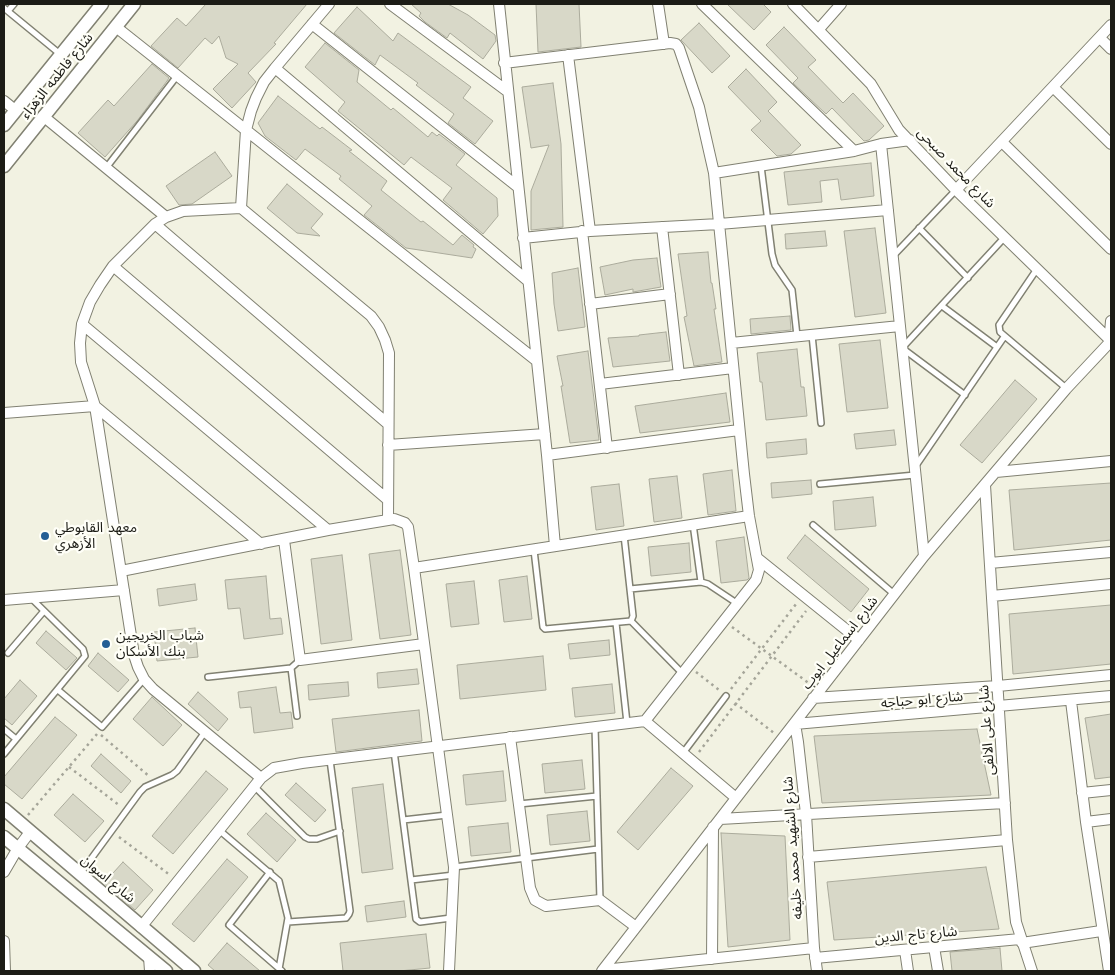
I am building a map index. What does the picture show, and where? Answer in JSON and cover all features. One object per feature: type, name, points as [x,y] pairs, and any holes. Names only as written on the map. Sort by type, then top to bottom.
[{"type":"street","name":"شارع فاطمه الزهراء","points":[[4,125],[102,4]]},
{"type":"street","name":"شارع فاطمه الزهراء","points":[[4,166],[134,4]]},
{"type":"street","points":[[241,208],[246,130],[256,98],[264,82],[329,4]]},
{"type":"street","points":[[390,4],[507,91]]},
{"type":"street","points":[[498,4],[545,434],[555,546]]},
{"type":"street","points":[[658,4],[664,44]]},
{"type":"street","points":[[702,4],[854,151]]},
{"type":"street","name":"شارع محمد صبحى","points":[[793,4],[871,84],[899,130],[956,190],[1111,341]]},
{"type":"street","points":[[818,29],[841,4]]},
{"type":"street","points":[[312,24],[518,187]]},
{"type":"street","points":[[956,190],[1111,25]]},
{"type":"street","points":[[116,26],[537,361]]},
{"type":"street","points":[[1100,38],[1111,49]]},
{"type":"street","points":[[142,927],[257,782],[274,768],[282,765],[645,721],[756,580],[760,570],[749,516],[739,430],[714,173],[699,107],[679,48],[676,44],[664,44],[504,63]]},
{"type":"street","points":[[568,55],[586,231],[590,304],[607,448]]},
{"type":"street","points":[[275,68],[528,281]]},
{"type":"street","points":[[1053,87],[1111,144]]},
{"type":"street","points":[[4,101],[15,110]]},
{"type":"street","points":[[43,116],[166,217]]},
{"type":"street","points":[[714,173],[854,151],[881,144],[910,140]]},
{"type":"street","points":[[1002,142],[1111,249]]},
{"type":"street","points":[[881,144],[924,556]]},
{"type":"street","points":[[257,782],[205,732],[144,679],[134,654],[96,406],[81,362],[80,343],[82,324],[90,302],[113,266],[154,224],[183,211],[241,208],[371,316],[379,327],[389,353],[388,520]]},
{"type":"street","points":[[523,238],[586,231],[719,224],[888,210]]},
{"type":"street","points":[[154,224],[388,424]]},
{"type":"street","points":[[662,227],[679,375]]},
{"type":"street","points":[[113,266],[388,500]]},
{"type":"street","points":[[590,304],[670,294]]},
{"type":"street","points":[[1111,321],[1111,341]]},
{"type":"street","points":[[82,324],[328,530]]},
{"type":"street","points":[[731,343],[900,326]]},
{"type":"street","name":"شارع اسماعيل ايوب","points":[[603,970],[924,556],[1066,389],[1111,341]]},
{"type":"street","points":[[600,384],[733,368]]},
{"type":"street","points":[[4,413],[96,406],[262,544]]},
{"type":"street","points":[[547,455],[739,430]]},
{"type":"street","points":[[388,445],[545,434]]},
{"type":"street","points":[[996,472],[1111,461]]},
{"type":"street","name":"شارع على الالفى","points":[[985,485],[1007,840],[1016,922],[1032,971]]},
{"type":"street","points":[[414,568],[749,516]]},
{"type":"street","points":[[121,571],[388,520],[400,520],[408,527],[454,871],[449,971]]},
{"type":"street","points":[[284,540],[300,660],[424,644]]},
{"type":"street","points":[[990,563],[1111,552]]},
{"type":"street","points":[[758,558],[859,640]]},
{"type":"street","points":[[992,596],[1111,584]]},
{"type":"street","points":[[4,600],[124,590]]},
{"type":"street","name":"شارع ابو حباجه","points":[[816,695],[998,686],[1111,675]]},
{"type":"street","name":"شارع ابو حباجه","points":[[795,724],[1111,696]]},
{"type":"street","points":[[1071,700],[1082,793],[1108,971]]},
{"type":"street","points":[[645,721],[736,798]]},
{"type":"street","name":"شارع الشهيد محمد خليفه","points":[[795,724],[806,814],[816,971]]},
{"type":"street","points":[[510,737],[531,894],[540,904],[546,906],[600,900],[636,927]]},
{"type":"street","points":[[1082,793],[1111,790]]},
{"type":"street","points":[[712,958],[716,823],[806,814],[1005,802]]},
{"type":"street","name":"شارع اسوان","points":[[4,809],[194,971]]},
{"type":"street","points":[[1086,822],[1111,819]]},
{"type":"street","points":[[4,872],[30,832]]},
{"type":"street","points":[[4,837],[166,971]]},
{"type":"street","points":[[808,857],[1007,840]]},
{"type":"street","points":[[1100,919],[1111,918]]},
{"type":"street","name":"شارع تاج الدين","points":[[603,970],[712,958],[934,948],[1021,941],[1102,931]]},
{"type":"street","points":[[4,940],[5,971]]},
{"type":"street","points":[[934,948],[938,971]]},
{"type":"street","points":[[905,950],[908,971]]},
{"type":"street","points":[[149,957],[150,971]]},
{"type":"lane","points":[[14,4],[6,10],[61,54]]},
{"type":"lane","points":[[106,168],[178,76]]},
{"type":"lane","points":[[761,166],[775,264],[792,290],[797,336]]},
{"type":"lane","points":[[892,257],[956,190]]},
{"type":"lane","points":[[919,228],[968,278]]},
{"type":"lane","points":[[965,395],[902,348],[1005,237]]},
{"type":"lane","points":[[1037,269],[999,324],[1000,332],[1004,338],[1066,389]]},
{"type":"lane","points":[[942,306],[998,348]]},
{"type":"lane","points":[[812,335],[821,423]]},
{"type":"lane","points":[[820,484],[916,471],[1004,338]]},
{"type":"lane","points":[[692,524],[701,582]]},
{"type":"lane","points":[[813,525],[894,595]]},
{"type":"lane","points":[[624,535],[633,616],[631,622]]},
{"type":"lane","points":[[534,549],[543,626],[545,629],[631,622],[686,670]]},
{"type":"lane","points":[[630,588],[701,582],[708,584],[738,604]]},
{"type":"lane","points":[[4,754],[84,659],[85,652],[30,598]]},
{"type":"lane","points":[[8,653],[44,611]]},
{"type":"lane","points":[[616,623],[627,724]]},
{"type":"lane","points":[[208,677],[291,668],[300,660]]},
{"type":"lane","points":[[291,668],[297,716]]},
{"type":"lane","points":[[58,690],[102,728],[144,679]]},
{"type":"lane","points":[[683,753],[726,696]]},
{"type":"lane","points":[[595,727],[600,900]]},
{"type":"lane","points":[[4,729],[16,740]]},
{"type":"lane","points":[[80,874],[145,787],[177,771],[205,732]]},
{"type":"lane","points":[[394,751],[418,921],[452,918]]},
{"type":"lane","points":[[288,922],[346,918],[349,914],[330,759]]},
{"type":"lane","points":[[257,782],[305,837],[314,840],[340,830]]},
{"type":"lane","points":[[518,804],[597,796]]},
{"type":"lane","points":[[403,820],[447,815]]},
{"type":"lane","points":[[219,830],[279,881],[288,913],[280,970]]},
{"type":"lane","points":[[411,880],[526,858],[598,849]]},
{"type":"lane","points":[[270,872],[229,925],[280,970]]},
{"type":"path","points":[[726,696],[803,595]]},
{"type":"path","points":[[692,761],[813,603]]},
{"type":"path","points":[[724,622],[772,656],[816,695]]},
{"type":"path","points":[[686,670],[726,696],[782,740]]},
{"type":"path","points":[[20,824],[98,732],[156,782]]},
{"type":"path","points":[[69,767],[126,811]]},
{"type":"path","points":[[111,831],[178,881]]},
{"type":"building","points":[[206,4],[307,4],[274,43],[276,44],[248,73],[256,82],[232,108],[213,89],[238,64],[226,58],[219,36],[212,44],[205,38],[178,68],[151,46],[177,18],[186,26]]},
{"type":"building","points":[[411,4],[448,4],[468,15],[495,35],[496,41],[483,59],[450,33],[447,38],[425,22],[419,16],[421,13]]},
{"type":"building","points":[[536,4],[579,4],[581,47],[538,52]]},
{"type":"building","points":[[727,4],[763,4],[771,12],[754,30]]},
{"type":"building","points":[[357,7],[393,41],[398,33],[471,87],[463,98],[493,121],[475,144],[448,123],[454,114],[416,85],[418,83],[380,55],[375,65],[334,33]]},
{"type":"building","points":[[699,23],[730,56],[712,73],[681,40]]},
{"type":"building","points":[[784,27],[816,60],[808,67],[843,103],[853,93],[884,126],[869,140],[864,141],[832,108],[826,114],[793,83],[798,78],[766,45]]},
{"type":"building","points":[[325,43],[359,70],[357,82],[391,110],[393,108],[428,137],[432,132],[437,136],[439,134],[465,154],[456,165],[497,198],[498,216],[483,234],[443,200],[452,188],[411,157],[404,165],[338,111],[345,102],[305,67]]},
{"type":"building","points":[[152,64],[169,78],[137,121],[105,157],[78,133],[108,100],[114,106]]},
{"type":"building","points":[[746,69],[777,102],[768,111],[801,145],[791,154],[777,156],[751,130],[761,121],[728,87]]},
{"type":"building","points":[[553,83],[561,144],[563,227],[531,230],[531,191],[549,145],[531,148],[522,87]]},
{"type":"building","points":[[278,96],[320,129],[322,127],[352,150],[349,151],[387,181],[381,190],[421,222],[423,221],[453,245],[462,235],[474,245],[473,247],[476,249],[472,258],[406,248],[364,215],[372,206],[339,179],[341,176],[305,149],[296,160],[265,136],[258,123]]},
{"type":"building","points":[[215,152],[232,176],[192,204],[179,205],[166,186]]},
{"type":"building","points":[[871,163],[874,196],[841,200],[838,179],[820,181],[822,202],[788,205],[784,172]]},
{"type":"building","points":[[287,184],[323,214],[311,228],[320,236],[297,233],[267,208]]},
{"type":"building","points":[[875,228],[886,313],[855,317],[844,231]]},
{"type":"building","points":[[825,231],[827,246],[786,249],[785,234]]},
{"type":"building","points":[[708,252],[722,362],[694,366],[684,317],[687,316],[678,254]]},
{"type":"building","points":[[657,258],[661,287],[633,292],[633,289],[605,295],[600,267],[633,260]]},
{"type":"building","points":[[578,268],[585,327],[558,331],[552,273]]},
{"type":"building","points":[[790,316],[791,330],[751,334],[750,319]]},
{"type":"building","points":[[666,332],[670,361],[613,367],[608,338]]},
{"type":"building","points":[[880,340],[888,408],[847,412],[839,344]]},
{"type":"building","points":[[797,349],[801,387],[804,387],[807,416],[766,420],[757,353]]},
{"type":"building","points":[[588,351],[599,440],[570,443],[561,386],[563,386],[557,356]]},
{"type":"building","points":[[1015,380],[1037,399],[982,463],[960,445]]},
{"type":"building","points":[[726,393],[730,422],[640,433],[635,406]]},
{"type":"building","points":[[894,430],[896,445],[856,449],[854,434]]},
{"type":"building","points":[[806,439],[807,454],[767,458],[766,443]]},
{"type":"building","points":[[732,470],[736,511],[708,515],[703,474]]},
{"type":"building","points":[[677,476],[682,518],[654,522],[649,479]]},
{"type":"building","points":[[811,480],[812,494],[772,498],[771,483]]},
{"type":"building","points":[[1111,483],[1111,540],[1014,550],[1009,490]]},
{"type":"building","points":[[619,484],[624,526],[596,530],[591,487]]},
{"type":"building","points":[[873,497],[876,526],[835,530],[833,501]]},
{"type":"building","points":[[805,535],[869,589],[851,612],[787,558]]},
{"type":"building","points":[[744,537],[749,578],[747,580],[721,583],[716,541]]},
{"type":"building","points":[[689,543],[691,572],[651,576],[648,547]]},
{"type":"building","points":[[400,550],[411,635],[380,639],[369,554]]},
{"type":"building","points":[[342,555],[352,640],[321,644],[311,559]]},
{"type":"building","points":[[266,576],[270,619],[281,618],[283,634],[244,639],[240,608],[228,609],[225,580]]},
{"type":"building","points":[[527,576],[532,619],[504,622],[499,580]]},
{"type":"building","points":[[474,581],[479,624],[451,627],[446,584]]},
{"type":"building","points":[[195,584],[197,600],[159,606],[157,589]]},
{"type":"building","points":[[1111,605],[1111,664],[1013,674],[1009,614]]},
{"type":"building","points":[[195,628],[198,657],[157,661],[154,632]]},
{"type":"building","points":[[46,631],[77,658],[66,670],[36,643]]},
{"type":"building","points":[[609,640],[610,655],[570,659],[568,644]]},
{"type":"building","points":[[98,653],[129,680],[118,692],[88,666]]},
{"type":"building","points":[[543,656],[546,690],[460,699],[457,665]]},
{"type":"building","points":[[417,669],[419,684],[378,688],[377,673]]},
{"type":"building","points":[[20,680],[37,696],[12,725],[4,718],[4,699]]},
{"type":"building","points":[[348,682],[349,696],[309,700],[308,685]]},
{"type":"building","points":[[612,684],[615,713],[575,717],[572,688]]},
{"type":"building","points":[[276,687],[280,713],[291,712],[293,728],[254,733],[251,707],[240,708],[238,692]]},
{"type":"building","points":[[198,692],[228,719],[218,731],[188,704]]},
{"type":"building","points":[[152,697],[182,725],[163,746],[133,719]]},
{"type":"building","points":[[419,710],[422,741],[336,752],[332,719]]},
{"type":"building","points":[[1111,714],[1111,777],[1095,779],[1085,718]]},
{"type":"building","points":[[55,717],[77,735],[22,799],[4,784],[4,777]]},
{"type":"building","points":[[977,729],[991,795],[822,803],[814,736]]},
{"type":"building","points":[[101,754],[131,781],[121,793],[91,766]]},
{"type":"building","points":[[582,760],[585,789],[545,793],[542,764]]},
{"type":"building","points":[[671,768],[693,786],[638,850],[617,832]]},
{"type":"building","points":[[206,771],[228,789],[173,854],[152,836]]},
{"type":"building","points":[[503,771],[506,801],[466,805],[463,775]]},
{"type":"building","points":[[296,783],[326,810],[315,822],[285,795]]},
{"type":"building","points":[[383,784],[393,869],[362,873],[352,788]]},
{"type":"building","points":[[73,794],[104,821],[85,842],[54,815]]},
{"type":"building","points":[[587,811],[590,841],[550,845],[547,815]]},
{"type":"building","points":[[266,813],[296,840],[277,862],[247,834]]},
{"type":"building","points":[[508,823],[511,852],[471,856],[468,827]]},
{"type":"building","points":[[721,833],[785,836],[790,940],[728,947]]},
{"type":"building","points":[[227,859],[248,877],[194,942],[172,924]]},
{"type":"building","points":[[123,862],[153,890],[135,910],[104,883]]},
{"type":"building","points":[[986,867],[999,929],[834,940],[827,882]]},
{"type":"building","points":[[404,901],[406,917],[367,922],[365,906]]},
{"type":"building","points":[[426,934],[430,968],[399,971],[343,971],[340,943]]},
{"type":"building","points":[[227,943],[260,971],[215,971],[208,965]]},
{"type":"building","points":[[1000,948],[1002,971],[952,971],[950,952]]},
{"type":"place","name":"معهد القابوطي الأزهري","points":[[45,536]]},
{"type":"place","name":"شباب الخريجين بنك الأسكان","points":[[106,644]]}]
